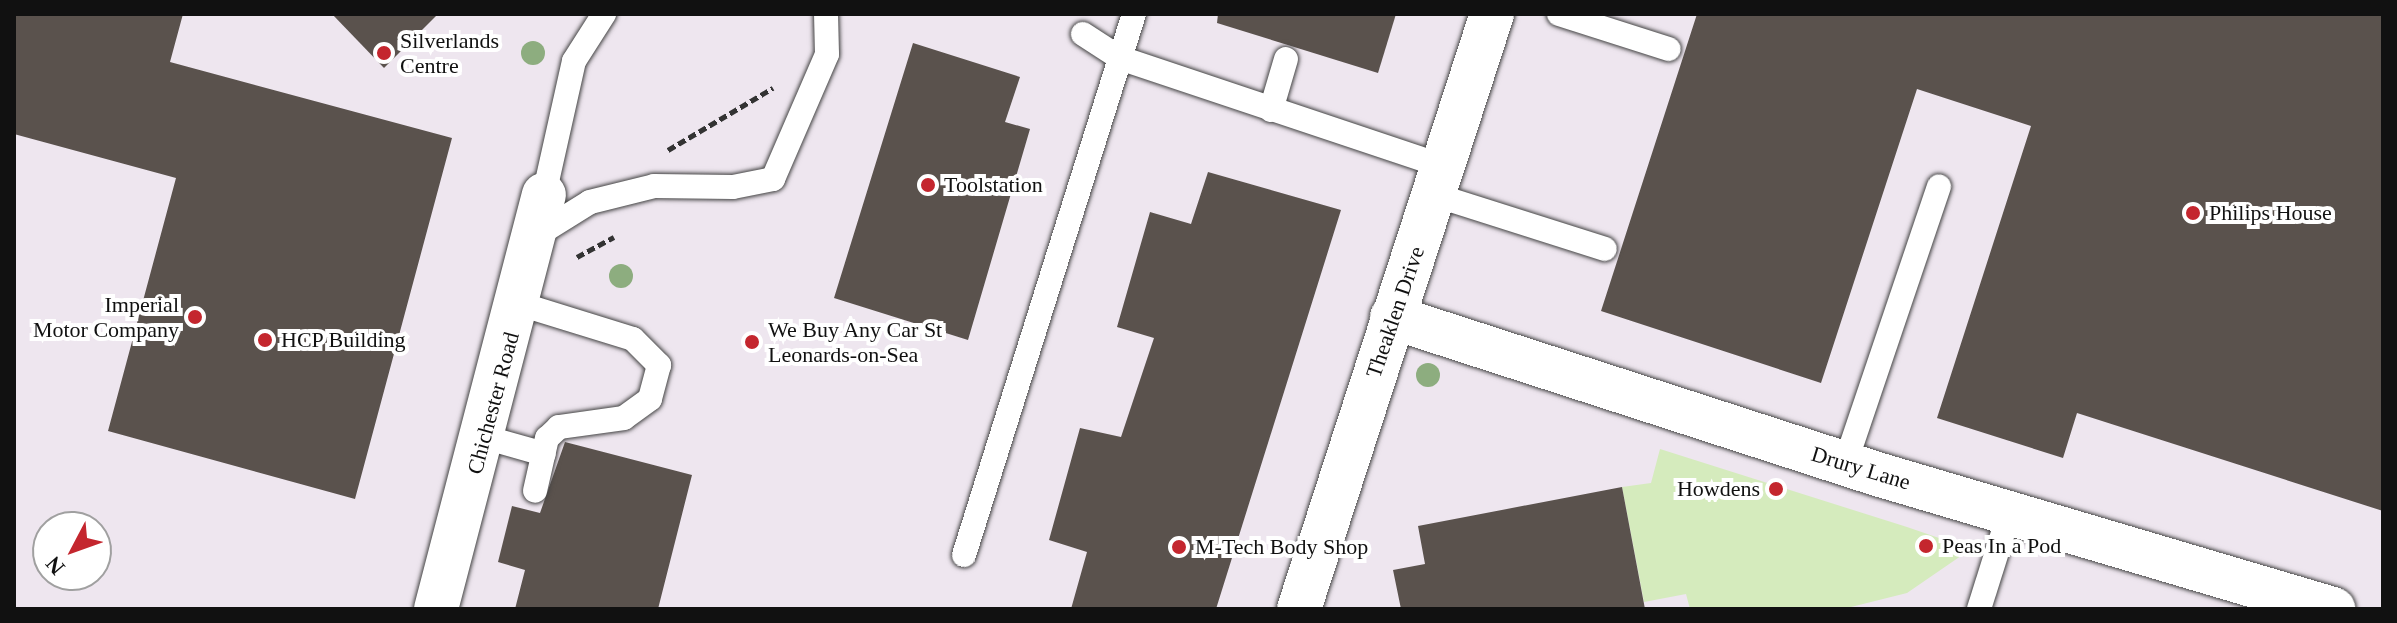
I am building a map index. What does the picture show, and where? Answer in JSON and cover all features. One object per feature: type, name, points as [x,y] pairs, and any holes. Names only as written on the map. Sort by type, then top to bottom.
[{"type":"street","name":"Theaklen Drive","points":[[1299,609],[1492,14]]},
{"type":"street","name":"Chichester Road","points":[[436,609],[520,304],[541,215]]},
{"type":"street","name":"Drury Lane","points":[[1392,317],[1845,464],[2333,609]]},
{"type":"lane","points":[[604,14],[574,61],[541,215],[654,186],[733,187],[773,179],[827,54],[826,14]]},
{"type":"lane","points":[[964,555],[1134,14]]},
{"type":"lane","points":[[1559,14],[1669,49]]},
{"type":"lane","points":[[1083,34],[1120,58],[1271,110],[1605,249]]},
{"type":"lane","points":[[1271,110],[1286,59]]},
{"type":"lane","points":[[1845,464],[1939,187]]},
{"type":"lane","points":[[520,304],[633,339],[659,365],[650,399],[624,418],[559,427],[544,454],[535,491]]},
{"type":"lane","points":[[484,437],[544,454]]},
{"type":"lane","points":[[1979,609],[2009,514]]},
{"type":"shaded area","points":[[14,14],[2383,14],[2383,609],[14,609]]},
{"type":"green space","points":[[1660,449],[1971,549],[1907,593],[1843,609],[1690,609],[1686,594],[1644,602],[1622,487],[1651,483]]},
{"type":"building","name":"HCP Building","points":[[14,14],[183,14],[170,62],[452,138],[355,499],[108,431],[176,178],[14,134]]},
{"type":"building","name":"Silverlands Centre","points":[[332,14],[438,14],[384,68]]},
{"type":"building","points":[[1218,14],[1396,14],[1378,73],[1217,23]]},
{"type":"building","name":"Philips House","points":[[1697,14],[2383,14],[2383,511],[2077,413],[2063,458],[1937,418],[2031,126],[1917,89],[1821,383],[1601,311]]},
{"type":"building","name":"Toolstation","points":[[913,43],[1020,77],[1005,122],[1030,129],[968,340],[834,298]]},
{"type":"building","points":[[1208,172],[1341,210],[1216,609],[1071,609],[1087,552],[1049,540],[1080,428],[1121,437],[1154,338],[1117,327],[1150,212],[1191,224]]},
{"type":"building","points":[[565,442],[692,475],[658,609],[515,609],[525,570],[498,562],[512,506],[540,513]]},
{"type":"building","points":[[1622,487],[1645,609],[1401,609],[1393,570],[1425,564],[1418,526]]},
{"type":"place","name":"Silverlands Centre","points":[[384,53]]},
{"type":"place","name":"Toolstation","points":[[928,185]]},
{"type":"place","name":"Philips House","points":[[2193,213]]},
{"type":"place","name":"Imperial Motor Company","points":[[195,317]]},
{"type":"place","name":"HCP Building","points":[[265,340]]},
{"type":"place","name":"We Buy Any Car St Leonards-on-Sea","points":[[752,342]]},
{"type":"place","name":"Howdens","points":[[1776,489]]},
{"type":"place","name":"Peas In a Pod","points":[[1926,546]]},
{"type":"place","name":"M-Tech Body Shop","points":[[1179,547]]}]
